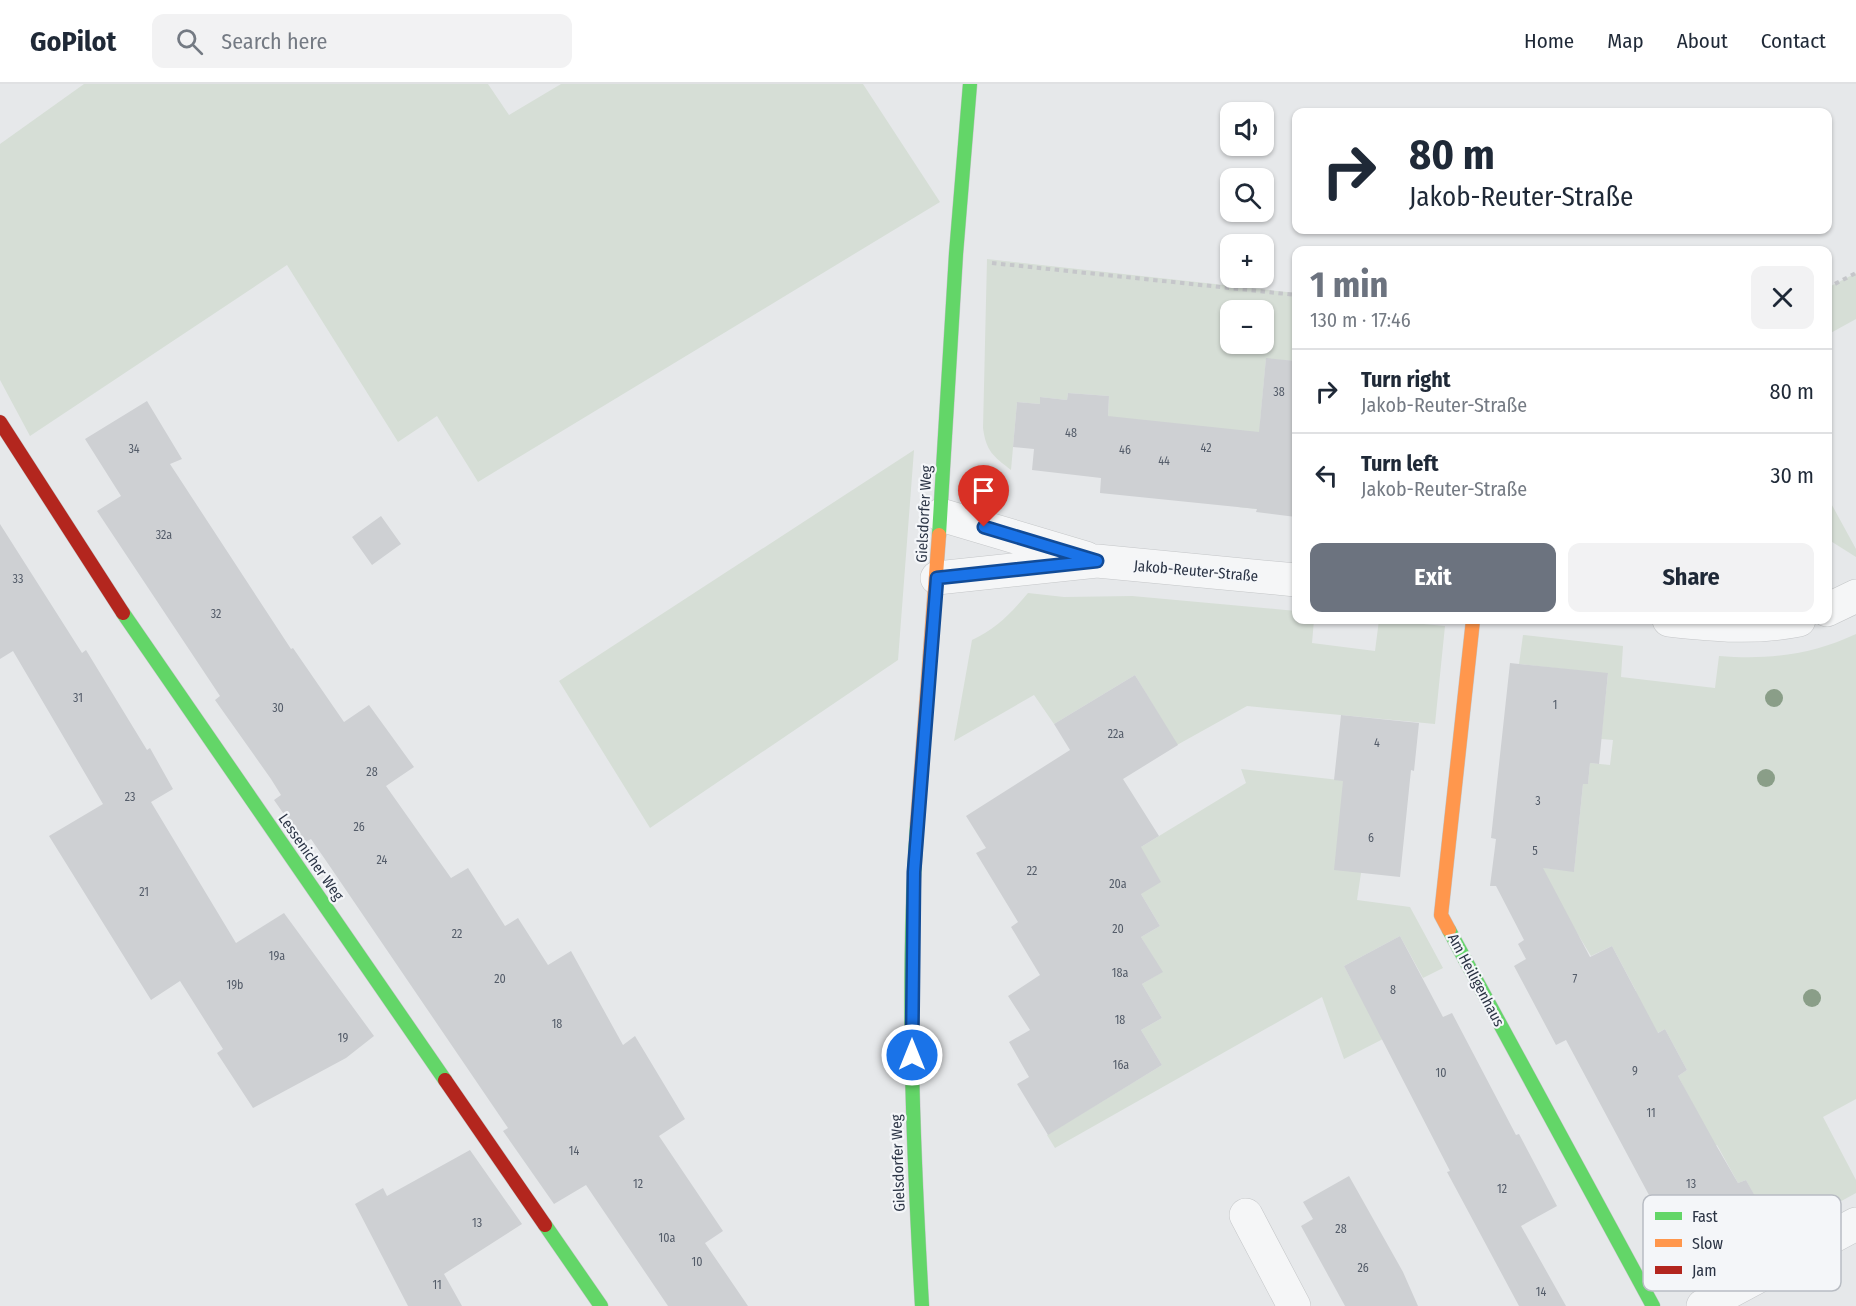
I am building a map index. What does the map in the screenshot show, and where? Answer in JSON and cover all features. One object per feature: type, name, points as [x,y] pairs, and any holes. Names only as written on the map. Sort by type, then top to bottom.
[{"type":"street","name":"Gielsdorfer Weg","points":[[922,1306],[913,1109],[914,872],[937,578],[956,258],[970,84]]},
{"type":"street","name":"Lessenicher Weg","points":[[0,422],[123,614],[601,1306]]},
{"type":"street","name":"Jakob-Reuter-Straße","points":[[940,515],[1097,561],[1292,580]]},
{"type":"street","name":"Jakob-Reuter-Straße","points":[[937,578],[1097,561]]},
{"type":"street","points":[[1832,608],[1856,596]]},
{"type":"street","name":"Am Heiligenhaus","points":[[1473,624],[1441,915],[1643,1288]]},
{"type":"street","points":[[1711,624],[1742,627],[1779,624]]},
{"type":"street","points":[[1246,1215],[1294,1306]]},
{"type":"street","points":[[1841,1232],[1856,1224]]},
{"type":"street","name":"Am Heiligenhaus","points":[[1645,1291],[1653,1306]]},
{"type":"street","points":[[1702,1306],[1730,1291]]},
{"type":"path","points":[[956,258],[1292,295]]},
{"type":"path","points":[[1832,285],[1856,273]]},
{"type":"shaded area","points":[[84,84],[488,84],[509,115],[561,84],[863,84],[940,202],[478,482],[437,416],[398,442],[287,265],[30,436],[0,380],[0,144]]},
{"type":"shaded area","points":[[987,259],[1220,285],[1220,288],[1251,288],[1292,293],[1292,361],[1266,359],[1260,423],[1262,461],[1257,509],[1238,507],[1242,470],[1108,416],[1109,396],[1068,393],[1067,400],[1040,397],[1040,404],[1017,402],[1011,470],[991,452],[983,428]]},
{"type":"shaded area","points":[[1856,273],[1856,319],[1832,332],[1832,285]]},
{"type":"shaded area","points":[[914,450],[898,660],[650,828],[559,681]]},
{"type":"shaded area","points":[[1832,505],[1856,549],[1856,557],[1832,542]]},
{"type":"shaded area","points":[[1028,593],[1064,597],[1132,596],[1292,611],[1292,624],[1314,624],[1312,643],[1375,651],[1378,624],[1445,626],[1435,724],[1247,706],[1177,745],[1135,675],[1054,724],[1034,695],[954,741],[972,640],[1003,620]]},
{"type":"shaded area","points":[[1856,634],[1856,1099],[1823,1117],[1856,1180],[1856,1193],[1841,1201],[1841,1195],[1754,1195],[1746,1180],[1738,1183],[1717,1145],[1691,1159],[1697,1112],[1678,1076],[1687,1070],[1665,1029],[1641,1042],[1619,1001],[1636,991],[1612,946],[1591,956],[1577,933],[1525,866],[1574,871],[1583,784],[1588,784],[1590,763],[1610,765],[1613,740],[1601,739],[1608,674],[1519,664],[1523,635],[1623,646],[1621,677],[1715,688],[1719,656],[1755,657],[1789,654],[1839,641]]},
{"type":"shaded area","points":[[1241,769],[1348,781],[1361,873],[1357,900],[1410,907],[1443,968],[1423,978],[1400,936],[1344,966],[1383,1039],[1344,1059],[1322,997],[1055,1148],[1047,1135],[1162,1065],[1141,1030],[1162,1018],[1142,984],[1162,972],[1141,937],[1160,926],[1141,894],[1141,847],[1246,783]]},
{"type":"building","points":[[1266,358],[1292,361],[1292,516],[1256,512],[1257,509],[1100,493],[1101,478],[1032,470],[1034,449],[1013,447],[1017,402],[1040,404],[1040,397],[1067,400],[1068,393],[1109,396],[1108,416],[1259,432]]},
{"type":"building","points":[[147,401],[182,459],[170,464],[291,649],[293,648],[344,722],[369,705],[414,767],[386,786],[451,878],[468,868],[505,926],[518,918],[548,965],[571,951],[623,1045],[635,1036],[685,1119],[659,1136],[723,1231],[705,1243],[748,1306],[668,1306],[586,1185],[554,1204],[503,1131],[508,1128],[311,839],[304,843],[274,800],[281,795],[215,700],[220,696],[97,511],[121,496],[85,439]]},
{"type":"building","points":[[381,516],[401,544],[372,565],[352,537]]},
{"type":"building","points":[[0,524],[82,653],[86,650],[147,750],[150,748],[173,789],[151,802],[236,943],[284,913],[374,1036],[346,1058],[253,1108],[217,1053],[223,1049],[180,981],[151,1000],[49,836],[103,804],[13,651],[0,659]]},
{"type":"building","points":[[1510,663],[1608,673],[1599,764],[1590,763],[1588,784],[1583,784],[1574,872],[1543,868],[1590,957],[1612,946],[1658,1033],[1665,1029],[1687,1070],[1678,1076],[1716,1145],[1738,1183],[1746,1180],[1754,1195],[1649,1195],[1566,1040],[1556,1045],[1514,966],[1526,959],[1518,944],[1524,940],[1496,886],[1490,886],[1496,839],[1491,838]]},
{"type":"building","points":[[1135,675],[1178,745],[1123,779],[1159,836],[1141,847],[1161,882],[1141,894],[1160,926],[1141,937],[1163,972],[1142,984],[1162,1018],[1141,1030],[1162,1065],[1048,1135],[1017,1084],[1029,1077],[1009,1042],[1030,1030],[1008,996],[1040,975],[1011,927],[1018,922],[976,853],[986,848],[966,816],[1070,750],[1054,724]]},
{"type":"building","points":[[1341,715],[1419,723],[1414,771],[1411,770],[1400,877],[1334,870],[1343,781],[1334,780]]},
{"type":"building","points":[[1400,936],[1443,1017],[1452,1013],[1516,1135],[1519,1134],[1557,1206],[1521,1226],[1566,1306],[1519,1306],[1447,1172],[1450,1171],[1344,966]]},
{"type":"building","points":[[470,1150],[522,1224],[444,1274],[462,1306],[408,1306],[355,1204],[383,1188],[387,1196]]},
{"type":"building","points":[[1349,1176],[1403,1272],[1418,1306],[1345,1306],[1301,1226],[1313,1219],[1303,1202]]},
{"type":"traffic: fast","points":[[939,535],[956,254],[970,84]]},
{"type":"traffic: fast","points":[[123,613],[445,1080]]},
{"type":"traffic: fast","points":[[917,825],[911,1005],[922,1306]]},
{"type":"traffic: fast","points":[[1449,930],[1643,1288]]},
{"type":"traffic: fast","points":[[545,1225],[601,1306]]},
{"type":"traffic: fast","points":[[1645,1291],[1653,1306]]},
{"type":"traffic: slow","points":[[917,825],[939,535]]},
{"type":"traffic: slow","points":[[1449,930],[1441,915],[1473,624]]},
{"type":"traffic: jam","points":[[0,422],[123,613]]},
{"type":"traffic: jam","points":[[445,1080],[545,1225]]},
{"type":"route","points":[[912,1055],[914,872],[937,578],[1097,561],[984,527]]}]
